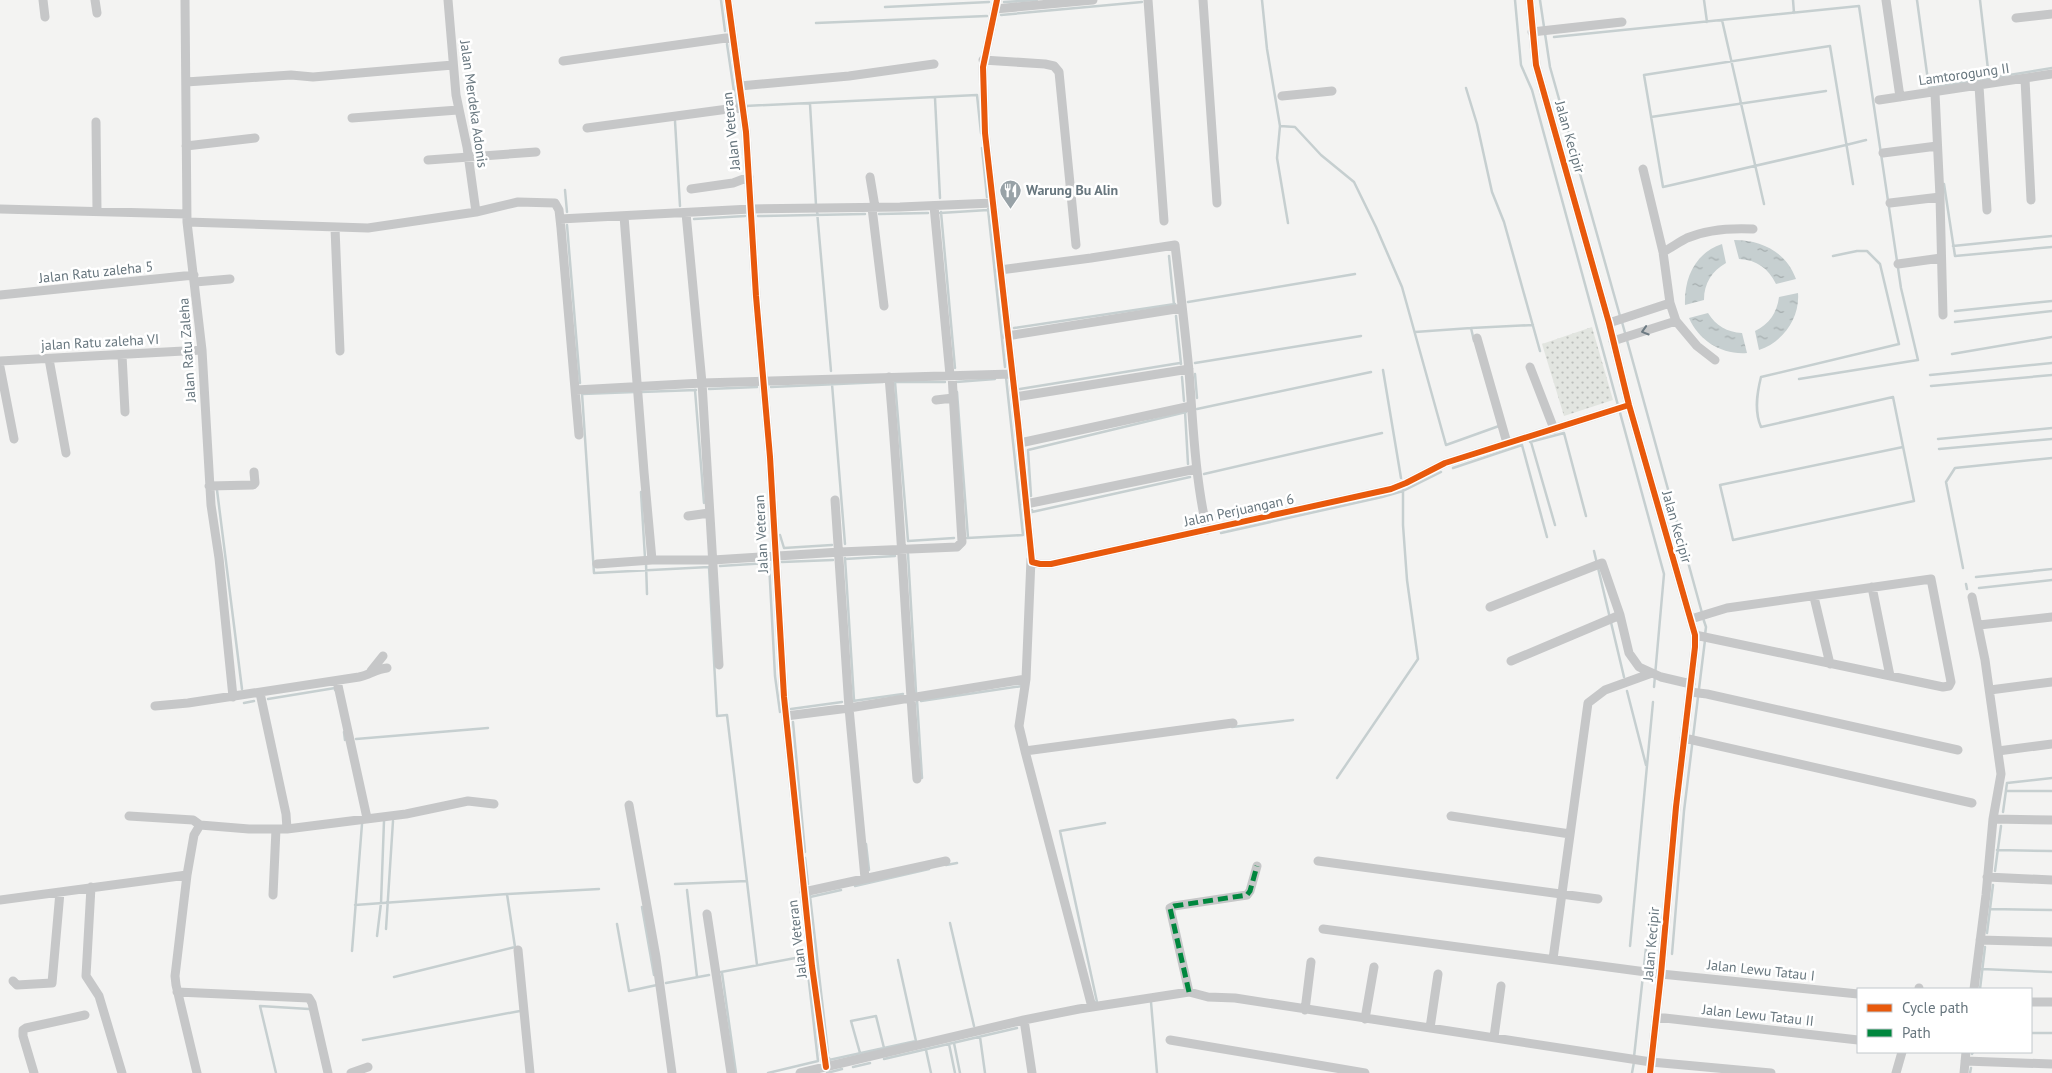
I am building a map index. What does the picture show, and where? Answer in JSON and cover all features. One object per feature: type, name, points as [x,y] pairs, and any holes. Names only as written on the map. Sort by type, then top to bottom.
[{"type":"street","points":[[43,0],[45,17]]},
{"type":"street","points":[[95,0],[97,13]]},
{"type":"street","name":"Jalan Ratu Zaleha","points":[[185,0],[187,218],[202,350],[210,486],[233,697]]},
{"type":"street","name":"Jalan Merdeka Adonis","points":[[448,0],[458,110],[468,157],[476,212]]},
{"type":"street","name":"Jalan Veteran","points":[[728,0],[743,107],[749,176],[786,716],[804,892],[826,1067]]},
{"type":"street","points":[[1092,1007],[1019,726],[1026,679],[1032,561],[985,133],[984,60],[996,5],[1093,0]]},
{"type":"street","points":[[1148,0],[1164,221]]},
{"type":"street","points":[[1203,0],[1217,203]]},
{"type":"street","name":"Jalan Kecipir","points":[[1530,0],[1541,31],[1536,65],[1609,323],[1621,407],[1699,616],[1702,637],[1676,807],[1650,1073]]},
{"type":"street","points":[[1886,0],[1900,97]]},
{"type":"street","points":[[2016,18],[2052,14]]},
{"type":"street","points":[[1541,31],[1622,22]]},
{"type":"street","points":[[563,61],[732,36]]},
{"type":"street","points":[[984,60],[1045,64],[1054,66],[1059,72],[1076,245]]},
{"type":"street","points":[[740,86],[858,75],[934,64]]},
{"type":"street","points":[[186,82],[291,75],[313,77],[453,65]]},
{"type":"street","name":"Lamtorogung II","points":[[1879,100],[2052,74]]},
{"type":"street","points":[[2026,79],[2031,200]]},
{"type":"street","points":[[1978,86],[1986,210]]},
{"type":"street","points":[[1282,96],[1332,91]]},
{"type":"street","points":[[1934,92],[1940,197],[1943,315]]},
{"type":"street","points":[[587,128],[743,107]]},
{"type":"street","points":[[352,118],[458,110]]},
{"type":"street","points":[[96,122],[97,212]]},
{"type":"street","points":[[186,146],[255,138]]},
{"type":"street","points":[[1883,154],[1937,146]]},
{"type":"street","points":[[428,160],[536,152]]},
{"type":"street","points":[[1643,170],[1663,252],[1670,303],[1676,321],[1697,346],[1715,360]]},
{"type":"street","points":[[691,189],[733,183],[749,176]]},
{"type":"street","points":[[870,177],[884,306]]},
{"type":"street","points":[[1890,203],[1940,197]]},
{"type":"street","points":[[0,209],[97,212],[335,228],[368,228],[476,212],[518,202],[552,202],[557,205],[560,219],[579,435]]},
{"type":"street","points":[[560,219],[750,209],[934,206],[993,203]]},
{"type":"street","points":[[597,564],[652,560],[712,560],[902,548],[957,547],[962,542],[953,398],[934,206]]},
{"type":"street","points":[[686,213],[702,383],[719,665]]},
{"type":"street","points":[[624,216],[652,560]]},
{"type":"street","points":[[335,228],[340,351]]},
{"type":"street","points":[[1663,252],[1687,238],[1710,232],[1732,228],[1753,229]]},
{"type":"street","points":[[1000,270],[1175,245],[1196,470],[1208,530]]},
{"type":"street","points":[[1898,264],[1941,258]]},
{"type":"street","name":"Jalan Ratu zaleha 5","points":[[0,295],[195,279],[230,279]]},
{"type":"street","points":[[1609,323],[1670,303]]},
{"type":"street","points":[[1007,336],[1182,308]]},
{"type":"street","points":[[1613,341],[1676,321]]},
{"type":"street","points":[[1477,338],[1507,443]]},
{"type":"street","name":"jalan Ratu zaleha VI","points":[[0,361],[202,350]]},
{"type":"street","points":[[122,355],[125,412]]},
{"type":"street","points":[[49,359],[66,453]]},
{"type":"street","points":[[0,367],[14,439]]},
{"type":"street","points":[[1530,367],[1554,429]]},
{"type":"street","points":[[1015,397],[1188,369]]},
{"type":"street","points":[[576,390],[702,383],[1012,374]]},
{"type":"street","points":[[890,377],[910,698],[917,779]]},
{"type":"street","points":[[936,400],[953,398]]},
{"type":"street","points":[[1020,442],[1191,406]]},
{"type":"street","name":"Jalan Perjuangan 6","points":[[1032,561],[1050,564],[1391,489],[1445,463],[1621,407]]},
{"type":"street","points":[[1026,504],[1196,470]]},
{"type":"street","points":[[210,486],[253,485],[255,483],[254,472]]},
{"type":"street","points":[[835,500],[849,708],[864,878]]},
{"type":"street","points":[[688,516],[709,513]]},
{"type":"street","points":[[1490,607],[1602,563],[1620,615],[1629,653],[1639,667],[1707,694],[1958,750]]},
{"type":"street","points":[[1699,616],[1727,608],[1931,580],[1951,682],[1949,686],[1943,687],[1702,637]]},
{"type":"street","points":[[1872,587],[1890,676]]},
{"type":"street","points":[[1814,597],[1830,664]]},
{"type":"street","points":[[1972,597],[1979,625],[1990,690],[2000,783],[1993,819],[1974,988]]},
{"type":"street","points":[[1511,661],[1620,615]]},
{"type":"street","points":[[1979,625],[2052,617]]},
{"type":"street","points":[[370,674],[383,656]]},
{"type":"street","points":[[155,706],[233,697],[337,681],[370,674],[376,670],[387,668]]},
{"type":"street","points":[[1553,959],[1588,703],[1605,690],[1652,673]]},
{"type":"street","points":[[786,716],[849,708],[1026,679]]},
{"type":"street","points":[[337,681],[367,818]]},
{"type":"street","points":[[1990,690],[2052,682]]},
{"type":"street","points":[[260,693],[286,814],[287,829]]},
{"type":"street","points":[[1026,751],[1233,723]]},
{"type":"street","points":[[1687,738],[1972,803]]},
{"type":"street","points":[[1998,751],[2052,744]]},
{"type":"street","points":[[129,816],[192,820],[200,825],[287,829],[413,813],[468,801],[494,804]]},
{"type":"street","points":[[629,805],[656,957],[672,1073]]},
{"type":"street","points":[[1451,816],[1570,834]]},
{"type":"street","points":[[1993,819],[2052,820]]},
{"type":"street","points":[[197,1073],[175,976],[187,875],[194,835],[200,825]]},
{"type":"street","points":[[273,894],[276,829]]},
{"type":"street","points":[[804,892],[946,861]]},
{"type":"street","points":[[1318,861],[1598,899]]},
{"type":"street","points":[[1189,992],[1170,908],[1247,895],[1250,891],[1257,866]]},
{"type":"street","points":[[0,900],[187,875]]},
{"type":"street","points":[[1987,877],[2052,880]]},
{"type":"street","points":[[92,887],[86,976],[99,996],[122,1073]]},
{"type":"street","points":[[13,981],[17,985],[52,983],[60,892]]},
{"type":"street","points":[[707,914],[731,1073]]},
{"type":"street","name":"Jalan Lewu Tatau I","points":[[1323,929],[1661,974],[1857,994]]},
{"type":"street","points":[[1980,940],[2052,942]]},
{"type":"street","points":[[518,950],[530,1073]]},
{"type":"street","points":[[1305,1010],[1312,962]]},
{"type":"street","points":[[1365,1019],[1374,967]]},
{"type":"street","points":[[1430,1028],[1438,974]]},
{"type":"street","points":[[1494,1037],[1501,986]]},
{"type":"street","points":[[178,992],[309,998],[328,1073]]},
{"type":"street","points":[[800,1073],[1024,1020],[1189,992],[1208,997],[1235,998],[1635,1058],[1651,1062],[1771,1073]]},
{"type":"street","points":[[2032,1002],[2052,1002]]},
{"type":"street","points":[[34,1073],[23,1030],[85,1015]]},
{"type":"street","name":"Jalan Lewu Tatau II","points":[[1656,1018],[1857,1040]]},
{"type":"street","points":[[1024,1020],[1032,1073]]},
{"type":"street","points":[[1170,1040],[1365,1073]]},
{"type":"street","points":[[1896,1073],[1902,1053]]},
{"type":"street","points":[[1964,1073],[1966,1056],[2052,1064]]},
{"type":"street","points":[[351,1073],[368,1067]]},
{"type":"shaded area","points":[[1592,327],[1613,400],[1564,416],[1542,344]]},
{"type":"water","points":[[1734,240],[1754,242],[1772,249],[1786,262],[1796,279],[1776,284],[1766,269],[1757,263],[1739,259]]},
{"type":"water","points":[[1722,244],[1726,263],[1717,270],[1707,283],[1704,300],[1685,305],[1687,285],[1693,268],[1705,254]]},
{"type":"water","points":[[1798,293],[1796,311],[1788,328],[1776,341],[1759,350],[1755,331],[1772,317],[1779,297]]},
{"type":"water","points":[[1708,313],[1722,328],[1742,333],[1747,353],[1729,352],[1705,340],[1689,318]]},
{"type":"waterway","points":[[721,0],[725,31]]},
{"type":"waterway","points":[[1004,2],[1037,0]]},
{"type":"waterway","points":[[1262,0],[1267,49],[1280,126],[1295,127],[1321,155],[1354,182],[1402,287],[1446,445],[1499,426]]},
{"type":"waterway","points":[[1515,0],[1521,65],[1532,90],[1664,574],[1654,687]]},
{"type":"waterway","points":[[1540,0],[1550,67],[1620,316]]},
{"type":"waterway","points":[[1704,0],[1707,22]]},
{"type":"waterway","points":[[1793,0],[1794,13]]},
{"type":"waterway","points":[[1917,0],[1929,88],[2052,68]]},
{"type":"waterway","points":[[1980,0],[1989,78]]},
{"type":"waterway","points":[[885,7],[989,2]]},
{"type":"waterway","points":[[1001,15],[1142,2]]},
{"type":"waterway","points":[[1554,37],[1859,6],[1901,288],[1918,360],[1799,379]]},
{"type":"waterway","points":[[816,23],[987,16]]},
{"type":"waterway","points":[[1722,20],[1764,204]]},
{"type":"waterway","points":[[727,44],[736,105]]},
{"type":"waterway","points":[[1853,184],[1830,46],[1644,75],[1663,187],[1846,145],[1866,140]]},
{"type":"waterway","points":[[1466,88],[1477,124],[1492,192],[1504,222],[1540,351]]},
{"type":"waterway","points":[[1651,117],[1826,91]]},
{"type":"waterway","points":[[745,106],[977,95],[981,133]]},
{"type":"waterway","points":[[935,98],[940,198]]},
{"type":"waterway","points":[[810,104],[816,205]]},
{"type":"waterway","points":[[675,121],[680,206]]},
{"type":"waterway","points":[[1280,126],[1277,158],[1288,223]]},
{"type":"waterway","points":[[982,148],[987,197]]},
{"type":"waterway","points":[[1944,184],[1955,256],[2052,247]]},
{"type":"waterway","points":[[565,190],[567,212]]},
{"type":"waterway","points":[[988,209],[1005,367]]},
{"type":"waterway","points":[[940,213],[988,210]]},
{"type":"waterway","points":[[817,211],[831,371]]},
{"type":"waterway","points":[[941,212],[955,368]]},
{"type":"waterway","points":[[879,214],[928,213]]},
{"type":"waterway","points":[[758,216],[865,214]]},
{"type":"waterway","points":[[694,219],[745,216]]},
{"type":"waterway","points":[[567,225],[580,383]]},
{"type":"waterway","points":[[1953,246],[2052,236]]},
{"type":"waterway","points":[[1833,256],[1867,251],[1880,264],[1899,344],[1761,377],[1758,389],[1757,415],[1761,427],[1893,397],[1914,501],[1733,540],[1720,485],[1903,447]]},
{"type":"waterway","points":[[1169,256],[1174,305]]},
{"type":"waterway","points":[[1188,302],[1355,274]]},
{"type":"waterway","points":[[1955,311],[2052,301]]},
{"type":"waterway","points":[[1014,328],[1175,304]]},
{"type":"waterway","points":[[1955,322],[2052,311]]},
{"type":"waterway","points":[[1176,316],[1181,364]]},
{"type":"waterway","points":[[1622,322],[1702,613]]},
{"type":"waterway","points":[[1474,341],[1471,328],[1533,325]]},
{"type":"waterway","points":[[1415,332],[1471,328]]},
{"type":"waterway","points":[[1195,363],[1361,336]]},
{"type":"waterway","points":[[1952,354],[2052,337]]},
{"type":"waterway","points":[[1020,389],[1180,363]]},
{"type":"waterway","points":[[1930,375],[2052,363]]},
{"type":"waterway","points":[[1383,370],[1401,478]]},
{"type":"waterway","points":[[1197,409],[1371,372]]},
{"type":"waterway","points":[[1195,374],[1197,398]]},
{"type":"waterway","points":[[1931,386],[2052,375]]},
{"type":"waterway","points":[[967,538],[1023,535],[1006,377]]},
{"type":"waterway","points":[[1182,377],[1184,401]]},
{"type":"waterway","points":[[956,382],[995,379]]},
{"type":"waterway","points":[[771,387],[883,382]]},
{"type":"waterway","points":[[895,382],[908,541]]},
{"type":"waterway","points":[[895,382],[945,382]]},
{"type":"waterway","points":[[832,384],[845,544]]},
{"type":"waterway","points":[[709,389],[757,387]]},
{"type":"waterway","points":[[695,390],[704,503]]},
{"type":"waterway","points":[[641,392],[696,390]]},
{"type":"waterway","points":[[582,394],[635,392]]},
{"type":"waterway","points":[[957,392],[968,538]]},
{"type":"waterway","points":[[582,393],[594,573],[709,567]]},
{"type":"waterway","points":[[1185,411],[1188,464]]},
{"type":"waterway","points":[[1031,496],[1028,450],[1186,412]]},
{"type":"waterway","points":[[1938,439],[2052,428]]},
{"type":"waterway","points":[[1204,474],[1382,433]]},
{"type":"waterway","points":[[1530,442],[1564,433],[1586,516]]},
{"type":"waterway","points":[[1939,449],[2052,439]]},
{"type":"waterway","points":[[1531,442],[1555,525]]},
{"type":"waterway","points":[[1522,445],[1547,537]]},
{"type":"waterway","points":[[1453,468],[1522,445]]},
{"type":"waterway","points":[[1963,568],[1946,482],[1955,468],[2052,458]]},
{"type":"waterway","points":[[1221,533],[1382,497],[1403,491],[1441,472]]},
{"type":"waterway","points":[[1032,510],[1032,512],[1190,477]]},
{"type":"waterway","points":[[217,490],[242,689]]},
{"type":"waterway","points":[[1337,778],[1418,659],[1407,580],[1403,525],[1403,490]]},
{"type":"waterway","points":[[641,492],[645,558]]},
{"type":"waterway","points":[[780,535],[784,548],[832,545]]},
{"type":"waterway","points":[[908,541],[954,538]]},
{"type":"waterway","points":[[1594,551],[1624,677]]},
{"type":"waterway","points":[[908,554],[916,692]]},
{"type":"waterway","points":[[845,559],[895,556]]},
{"type":"waterway","points":[[845,558],[854,700]]},
{"type":"waterway","points":[[782,562],[833,560]]},
{"type":"waterway","points":[[646,563],[647,594]]},
{"type":"waterway","points":[[720,566],[768,563]]},
{"type":"waterway","points":[[769,563],[775,676],[780,712]]},
{"type":"waterway","points":[[709,567],[717,716],[727,715],[757,965]]},
{"type":"waterway","points":[[1976,577],[2052,569]]},
{"type":"waterway","points":[[1979,588],[2052,580]]},
{"type":"waterway","points":[[1966,584],[1967,589]]},
{"type":"waterway","points":[[1703,618],[1706,627],[1705,635]]},
{"type":"waterway","points":[[1672,954],[1684,811],[1705,640]]},
{"type":"waterway","points":[[921,701],[1022,686]]},
{"type":"waterway","points":[[268,699],[335,688],[335,690]]},
{"type":"waterway","points":[[1627,691],[1646,765]]},
{"type":"waterway","points":[[853,701],[903,694]]},
{"type":"waterway","points":[[917,700],[922,778]]},
{"type":"waterway","points":[[244,703],[254,701]]},
{"type":"waterway","points":[[791,709],[842,702]]},
{"type":"waterway","points":[[1630,946],[1653,702]]},
{"type":"waterway","points":[[1232,727],[1293,720]]},
{"type":"waterway","points":[[793,722],[805,852]]},
{"type":"waterway","points":[[356,739],[488,728]]},
{"type":"waterway","points":[[344,732],[345,740]]},
{"type":"waterway","points":[[2003,812],[2007,783],[2052,778]]},
{"type":"waterway","points":[[2006,791],[2052,791]]},
{"type":"waterway","points":[[377,936],[381,903],[384,821]]},
{"type":"waterway","points":[[386,929],[393,821]]},
{"type":"waterway","points":[[1092,1003],[1097,1002],[1060,831],[1105,823]]},
{"type":"waterway","points":[[352,951],[362,824]]},
{"type":"waterway","points":[[1995,871],[2001,826]]},
{"type":"waterway","points":[[866,844],[869,870]]},
{"type":"waterway","points":[[1997,850],[2052,851]]},
{"type":"waterway","points":[[805,858],[808,884]]},
{"type":"waterway","points":[[946,865],[957,863]]},
{"type":"waterway","points":[[855,886],[929,869]]},
{"type":"waterway","points":[[675,884],[747,881]]},
{"type":"waterway","points":[[1987,933],[1993,885]]},
{"type":"waterway","points":[[507,894],[599,889]]},
{"type":"waterway","points":[[687,890],[697,977]]},
{"type":"waterway","points":[[810,897],[841,890]]},
{"type":"waterway","points":[[355,905],[507,894],[515,947],[394,977]]},
{"type":"waterway","points":[[810,896],[828,1053]]},
{"type":"waterway","points":[[642,907],[654,975]]},
{"type":"waterway","points":[[1990,909],[2052,910]]},
{"type":"waterway","points":[[950,923],[974,1026]]},
{"type":"waterway","points":[[617,924],[629,991],[657,985]]},
{"type":"waterway","points":[[1634,1057],[1647,939]]},
{"type":"waterway","points":[[1980,988],[1985,947]]},
{"type":"waterway","points":[[721,972],[806,956],[818,1061],[768,1073]]},
{"type":"waterway","points":[[829,1058],[829,1060],[916,1041],[898,960]]},
{"type":"waterway","points":[[1982,969],[2052,972]]},
{"type":"waterway","points":[[722,973],[736,1073]]},
{"type":"waterway","points":[[666,983],[709,975]]},
{"type":"waterway","points":[[1151,1002],[1157,1073]]},
{"type":"waterway","points":[[276,1073],[260,1006],[309,1009]]},
{"type":"waterway","points":[[363,1040],[520,1011]]},
{"type":"waterway","points":[[860,1053],[851,1021],[876,1016],[884,1048]]},
{"type":"waterway","points":[[884,1059],[1017,1028]]},
{"type":"waterway","points":[[2032,1033],[2052,1033]]},
{"type":"waterway","points":[[980,1037],[985,1073]]},
{"type":"waterway","points":[[954,1043],[960,1073]]},
{"type":"waterway","points":[[949,1044],[955,1073]]},
{"type":"waterway","points":[[926,1050],[931,1073]]},
{"type":"waterway","points":[[1632,1073],[1634,1062]]},
{"type":"waterway","points":[[853,1067],[870,1063]]},
{"type":"waterway","points":[[1970,1073],[1971,1068]]},
{"type":"waterway","points":[[827,1073],[842,1069]]},
{"type":"marked path","points":[[1189,992],[1170,908],[1247,895],[1250,891],[1257,866]]},
{"type":"cycle path","points":[[728,0],[746,132],[756,296],[770,457],[784,697],[812,966],[826,1067]]},
{"type":"cycle path","points":[[997,0],[983,67],[985,133],[1032,562],[1051,564],[1391,489],[1445,463],[1629,405]]},
{"type":"cycle path","points":[[1530,0],[1536,65],[1609,323],[1629,405],[1695,635],[1650,1073]]},
{"type":"place","name":"Warung Bu Alin","points":[[1010,209]]}]
